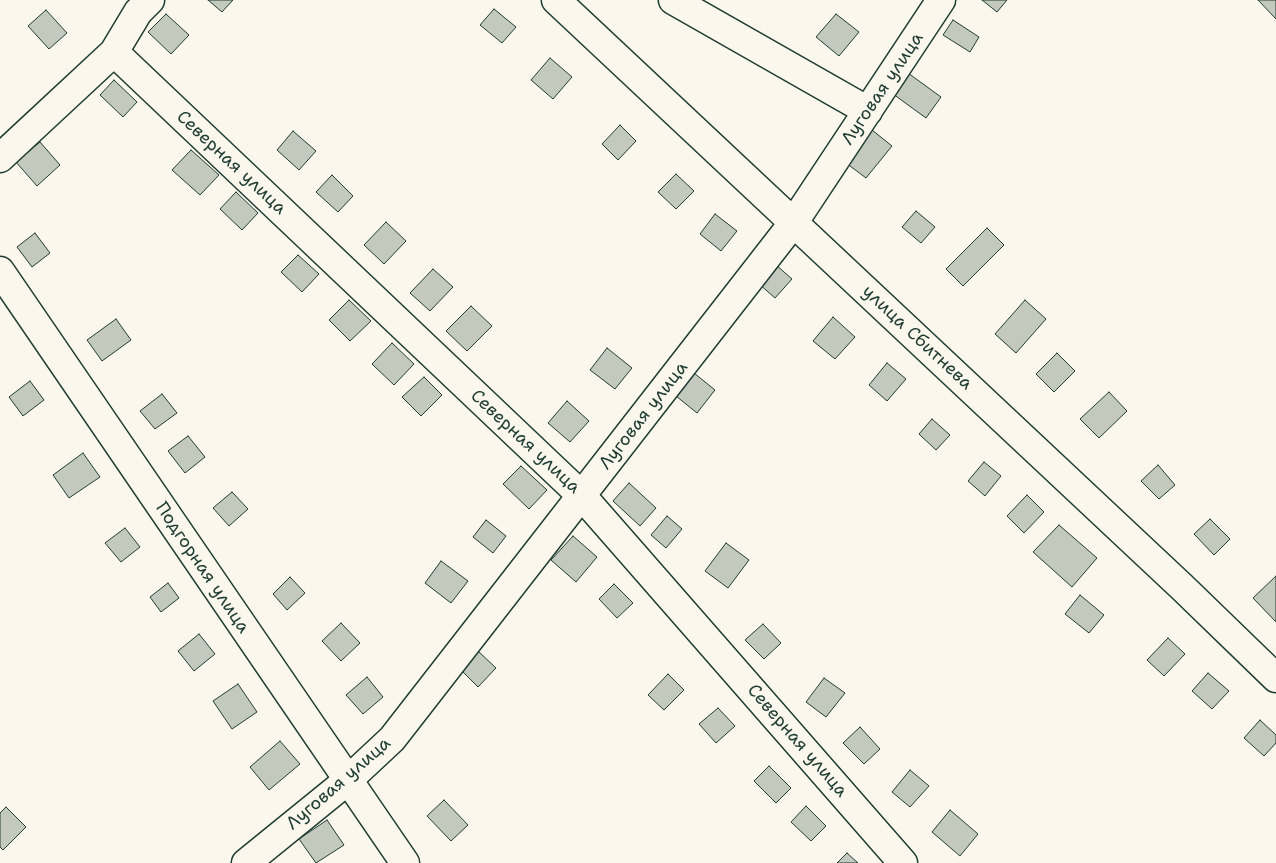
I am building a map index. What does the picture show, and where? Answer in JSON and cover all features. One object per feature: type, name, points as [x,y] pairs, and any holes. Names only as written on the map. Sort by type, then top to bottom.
[{"type":"street","name":"улица Сбитнева","points":[[557,0],[1175,580],[1276,678]]},
{"type":"street","points":[[673,0],[868,111]]},
{"type":"street","name":"Луговая улица","points":[[246,863],[347,781],[392,739],[794,222],[942,0]]},
{"type":"street","points":[[0,158],[114,52],[139,4]]},
{"type":"street","name":"Северная улица","points":[[114,52],[582,496],[903,863]]},
{"type":"street","name":"Подгорная улица","points":[[0,271],[347,781],[405,863]]},
{"type":"building","points":[[208,0],[233,0],[222,12]]},
{"type":"building","points":[[982,0],[1007,0],[997,12]]},
{"type":"building","points":[[1258,0],[1276,0],[1276,19]]},
{"type":"building","points":[[494,9],[516,27],[502,43],[480,25]]},
{"type":"building","points":[[46,10],[67,33],[49,49],[28,26]]},
{"type":"building","points":[[166,14],[189,35],[171,54],[148,32]]},
{"type":"building","points":[[836,14],[859,32],[839,56],[816,37]]},
{"type":"building","points":[[953,20],[979,37],[970,52],[943,35]]},
{"type":"building","points":[[550,58],[572,77],[553,99],[531,80]]},
{"type":"building","points":[[908,73],[941,97],[926,118],[893,94]]},
{"type":"building","points":[[114,80],[137,102],[123,117],[100,95]]},
{"type":"building","points":[[620,125],[636,141],[618,160],[602,144]]},
{"type":"building","points":[[872,130],[892,146],[866,178],[846,163]]},
{"type":"building","points":[[293,131],[316,151],[299,170],[277,150]]},
{"type":"building","points":[[40,142],[60,165],[37,186],[16,162]]},
{"type":"building","points":[[191,150],[219,175],[200,195],[172,170]]},
{"type":"building","points":[[676,174],[694,191],[676,209],[658,192]]},
{"type":"building","points":[[332,175],[353,196],[338,212],[316,192]]},
{"type":"building","points":[[236,192],[258,213],[242,230],[220,209]]},
{"type":"building","points":[[916,211],[935,227],[921,243],[902,227]]},
{"type":"building","points":[[715,214],[737,231],[721,251],[700,234]]},
{"type":"building","points":[[386,222],[406,241],[384,264],[364,245]]},
{"type":"building","points":[[987,228],[1004,245],[963,286],[946,269]]},
{"type":"building","points":[[35,233],[50,253],[32,267],[17,247]]},
{"type":"building","points":[[298,255],[319,274],[302,292],[281,272]]},
{"type":"building","points":[[775,264],[792,279],[775,298],[758,283]]},
{"type":"building","points":[[433,269],[453,287],[430,311],[410,293]]},
{"type":"building","points":[[349,300],[371,321],[350,341],[329,320]]},
{"type":"building","points":[[1025,300],[1046,319],[1016,353],[995,334]]},
{"type":"building","points":[[471,306],[492,326],[467,351],[446,331]]},
{"type":"building","points":[[833,317],[855,337],[835,359],[813,341]]},
{"type":"building","points":[[116,319],[131,340],[102,361],[87,340]]},
{"type":"building","points":[[392,343],[414,364],[394,385],[372,364]]},
{"type":"building","points":[[607,348],[632,368],[615,389],[590,370]]},
{"type":"building","points":[[1057,353],[1075,371],[1054,392],[1036,374]]},
{"type":"building","points":[[887,363],[906,379],[887,401],[869,385]]},
{"type":"building","points":[[694,373],[715,390],[697,413],[676,396]]},
{"type":"building","points":[[424,377],[442,395],[421,416],[402,397]]},
{"type":"building","points":[[30,381],[44,400],[23,416],[9,397]]},
{"type":"building","points":[[1109,392],[1127,411],[1099,438],[1080,419]]},
{"type":"building","points":[[162,394],[177,413],[155,429],[140,411]]},
{"type":"building","points":[[567,401],[589,421],[570,442],[548,423]]},
{"type":"building","points":[[932,419],[950,435],[936,450],[919,434]]},
{"type":"building","points":[[188,436],[205,457],[185,473],[168,451]]},
{"type":"building","points":[[83,453],[100,477],[69,498],[53,475]]},
{"type":"building","points":[[984,462],[1001,476],[985,496],[968,481]]},
{"type":"building","points":[[1158,465],[1175,485],[1159,499],[1141,481]]},
{"type":"building","points":[[521,466],[547,490],[529,509],[503,484]]},
{"type":"building","points":[[629,483],[656,508],[640,526],[613,501]]},
{"type":"building","points":[[232,492],[248,509],[229,526],[213,508]]},
{"type":"building","points":[[1027,495],[1044,512],[1024,533],[1007,516]]},
{"type":"building","points":[[667,516],[682,529],[666,548],[651,535]]},
{"type":"building","points":[[1210,519],[1230,539],[1214,555],[1194,534]]},
{"type":"building","points":[[486,520],[506,536],[493,553],[473,537]]},
{"type":"building","points":[[1059,525],[1097,558],[1072,587],[1033,552]]},
{"type":"building","points":[[125,528],[140,547],[121,562],[105,543]]},
{"type":"building","points":[[573,536],[597,557],[576,582],[551,560]]},
{"type":"building","points":[[726,543],[749,560],[728,588],[705,571]]},
{"type":"building","points":[[441,561],[468,581],[451,603],[425,583]]},
{"type":"building","points":[[1276,576],[1276,622],[1253,598]]},
{"type":"building","points":[[290,577],[305,593],[287,610],[273,594]]},
{"type":"building","points":[[168,583],[179,598],[161,612],[150,597]]},
{"type":"building","points":[[614,584],[633,603],[617,618],[599,599]]},
{"type":"building","points":[[1080,595],[1104,615],[1089,633],[1065,614]]},
{"type":"building","points":[[341,623],[360,643],[341,661],[322,641]]},
{"type":"building","points":[[763,624],[781,643],[764,659],[745,640]]},
{"type":"building","points":[[199,634],[215,654],[194,671],[178,651]]},
{"type":"building","points":[[1168,638],[1185,654],[1164,676],[1147,660]]},
{"type":"building","points":[[478,651],[496,668],[478,687],[460,669]]},
{"type":"building","points":[[1208,673],[1229,691],[1212,709],[1192,691]]},
{"type":"building","points":[[668,674],[684,690],[664,710],[648,695]]},
{"type":"building","points":[[367,677],[383,697],[363,714],[346,695]]},
{"type":"building","points":[[824,678],[845,693],[826,717],[806,702]]},
{"type":"building","points":[[238,684],[257,712],[232,729],[213,701]]},
{"type":"building","points":[[718,708],[735,726],[716,743],[699,724]]},
{"type":"building","points":[[1260,720],[1276,735],[1276,743],[1264,756],[1244,738]]},
{"type":"building","points":[[860,727],[880,749],[864,764],[843,743]]},
{"type":"building","points":[[280,741],[300,764],[269,790],[250,767]]},
{"type":"building","points":[[769,766],[791,788],[776,803],[754,781]]},
{"type":"building","points":[[910,770],[929,786],[910,807],[892,792]]},
{"type":"building","points":[[444,800],[468,825],[451,841],[427,816]]},
{"type":"building","points":[[806,806],[826,826],[811,841],[791,822]]},
{"type":"building","points":[[6,807],[26,827],[3,850],[0,847],[0,813]]},
{"type":"building","points":[[950,810],[978,834],[960,856],[932,832]]},
{"type":"building","points":[[327,820],[344,845],[316,863],[299,839]]},
{"type":"building","points":[[847,853],[858,863],[837,863]]}]
